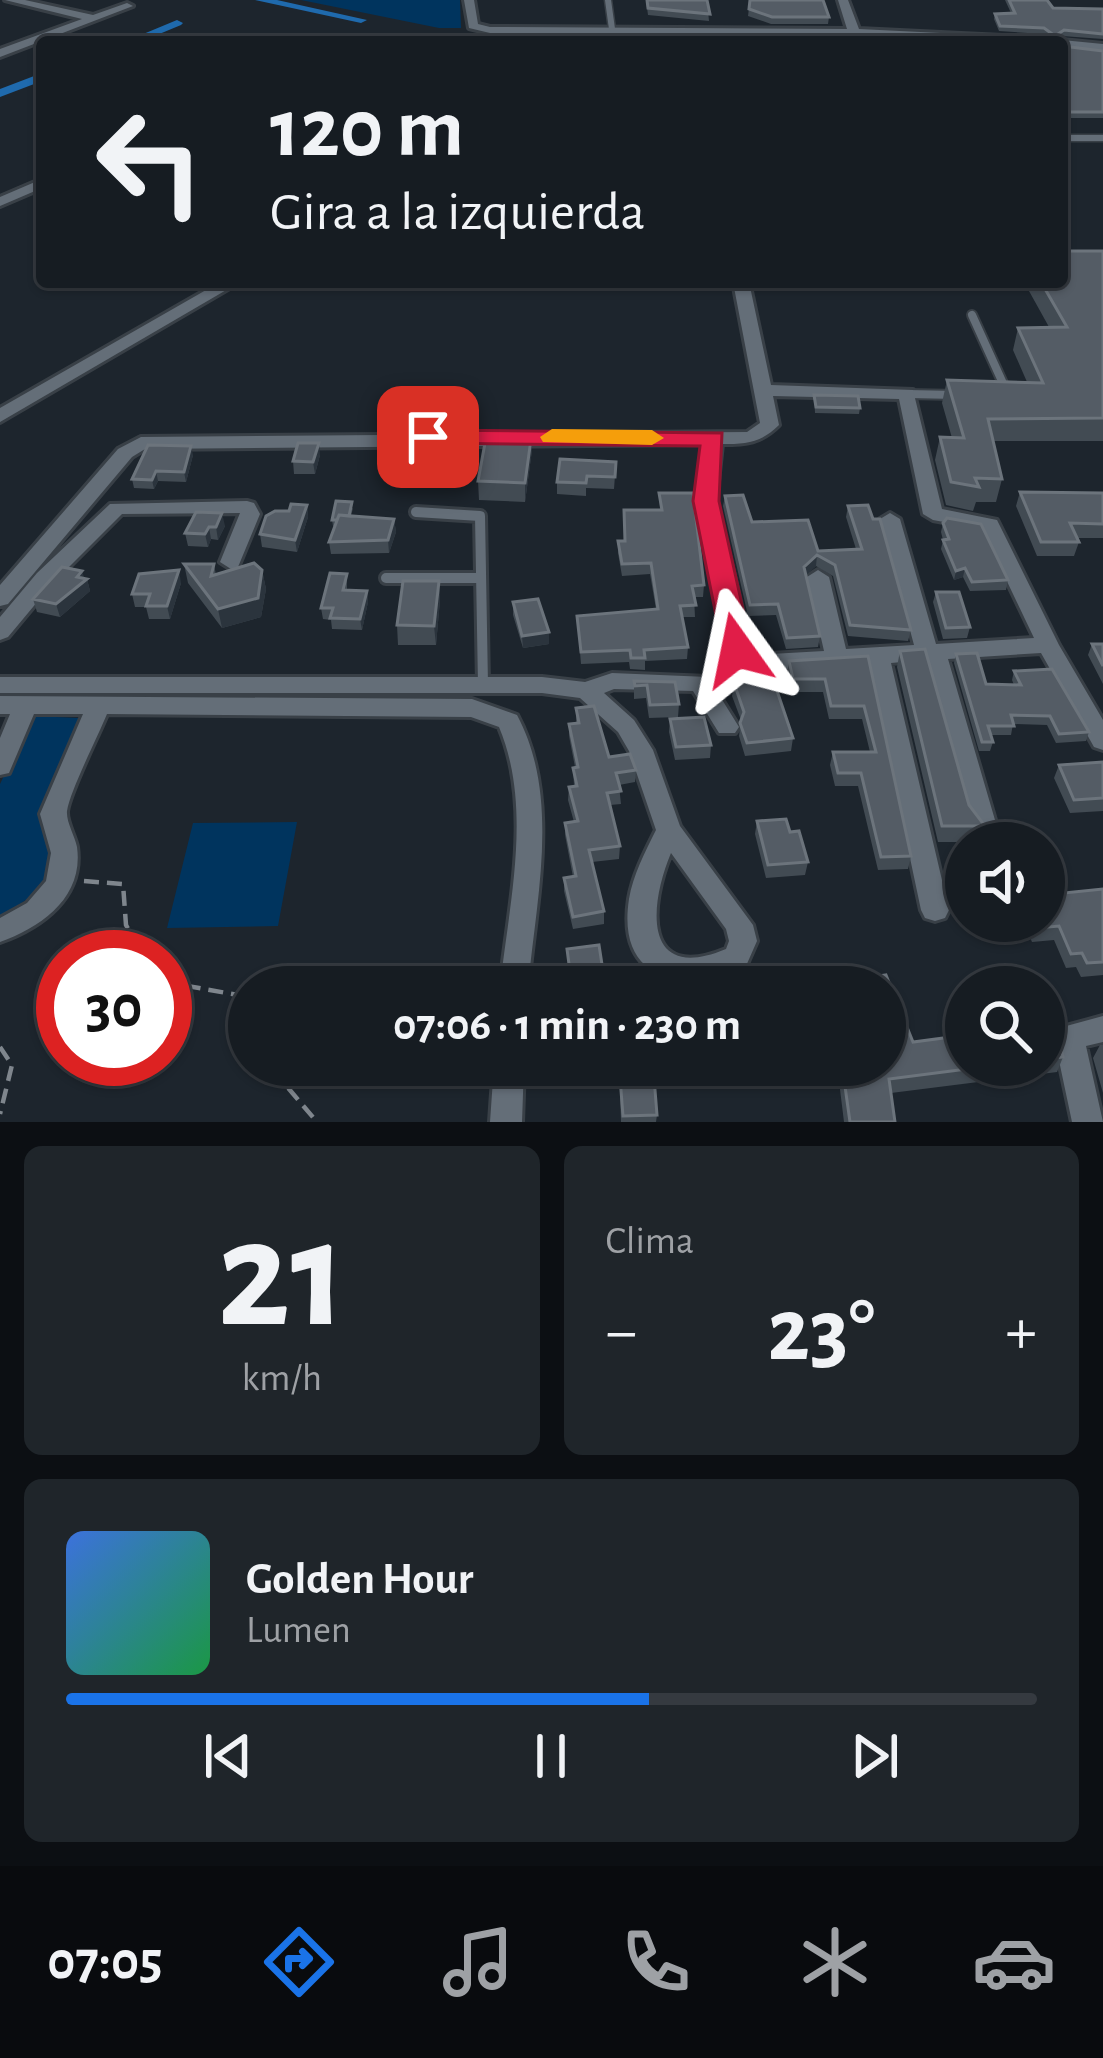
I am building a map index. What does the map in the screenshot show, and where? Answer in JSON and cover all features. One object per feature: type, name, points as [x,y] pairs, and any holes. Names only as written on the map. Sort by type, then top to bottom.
[{"type":"street","points":[[10,0],[93,18]]},
{"type":"street","points":[[469,0],[473,26],[482,29],[930,36]]},
{"type":"street","points":[[843,0],[854,32]]},
{"type":"street","points":[[45,36],[127,6]]},
{"type":"street","points":[[0,53],[36,39]]},
{"type":"street","points":[[1068,45],[1103,48]]},
{"type":"street","points":[[0,202],[36,186]]},
{"type":"street","points":[[0,416],[222,288]]},
{"type":"street","points":[[0,599],[125,453],[141,443],[713,438],[763,432],[770,425],[766,389],[742,288]]},
{"type":"street","points":[[766,389],[907,394],[933,514],[990,524],[1048,645],[1103,741]]},
{"type":"street","points":[[713,438],[706,501],[743,660],[1048,645]]},
{"type":"street","points":[[0,632],[45,578],[117,508],[247,507],[250,514],[231,562]]},
{"type":"street","points":[[890,519],[982,820]]},
{"type":"street","points":[[818,577],[837,658]]},
{"type":"street","points":[[878,655],[935,910]]},
{"type":"street","points":[[0,685],[483,686],[587,691],[612,681],[700,683],[727,727]]},
{"type":"street","points":[[587,691],[610,706],[641,750],[669,830],[739,925],[743,941],[736,958],[712,970],[688,974],[668,967],[651,952],[642,930],[641,903],[669,830]]},
{"type":"street","points":[[0,766],[13,705],[472,708],[509,721],[525,747],[528,801],[516,966]]},
{"type":"street","points":[[0,929],[25,921],[49,900],[64,877],[68,854],[53,814],[100,705]]},
{"type":"street","points":[[1088,1122],[1070,1037],[1103,1030]]},
{"type":"street","points":[[506,1122],[507,1086]]},
{"type":"lane","points":[[608,0],[613,29]]},
{"type":"lane","points":[[1068,138],[1103,138]]},
{"type":"lane","points":[[972,315],[1007,392],[1001,397]]},
{"type":"lane","points":[[907,394],[980,396]]},
{"type":"lane","points":[[416,512],[480,516],[483,686]]},
{"type":"lane","points":[[386,578],[478,578]]},
{"type":"path","points":[[82,881],[123,884],[129,930]]},
{"type":"path","points":[[192,987],[228,993]]},
{"type":"path","points":[[0,1047],[12,1064],[0,1114]]},
{"type":"path","points":[[289,1086],[316,1122]]},
{"type":"shaded area","points":[[301,0],[460,0],[461,28],[439,28]]},
{"type":"shaded area","points":[[33,716],[79,718],[43,805],[50,869],[35,894],[0,917],[0,784]]},
{"type":"shaded area","points":[[297,822],[278,926],[167,928],[193,823]]},
{"type":"building","points":[[647,0],[707,0],[710,14],[648,8]]},
{"type":"building","points":[[750,0],[823,0],[829,17],[772,17],[749,9]]},
{"type":"building","points":[[1009,0],[1047,0],[1053,8],[1103,9],[1103,34],[1064,30],[1055,36],[1044,28],[1000,26],[995,14],[1015,13]]},
{"type":"building","points":[[1068,47],[1103,51],[1103,112],[1068,112]]},
{"type":"building","points":[[1068,251],[1103,251],[1103,418],[988,419],[1002,479],[975,478],[979,487],[951,482],[940,437],[964,438],[947,380],[1043,383],[1018,328],[1067,327],[1044,288],[1068,288]]},
{"type":"building","points":[[814,395],[858,396],[860,408],[816,407]]},
{"type":"building","points":[[487,432],[532,432],[525,483],[478,481]]},
{"type":"building","points":[[298,443],[319,443],[313,462],[293,461]]},
{"type":"building","points":[[148,445],[191,446],[184,472],[156,471],[152,480],[132,479]]},
{"type":"building","points":[[413,447],[440,447],[436,473],[415,473],[417,465],[410,465]]},
{"type":"building","points":[[560,459],[616,462],[615,477],[557,482]]},
{"type":"building","points":[[1020,492],[1103,493],[1103,524],[1070,523],[1079,542],[1041,542]]},
{"type":"building","points":[[659,493],[693,493],[704,585],[692,586],[696,605],[680,606],[688,647],[644,650],[645,658],[631,658],[630,650],[581,652],[577,616],[658,609],[651,563],[622,564],[618,541],[625,541],[624,510],[662,510]]},
{"type":"building","points":[[743,495],[752,522],[808,520],[818,551],[862,549],[848,506],[868,505],[873,519],[880,519],[911,630],[850,625],[835,565],[817,555],[804,567],[820,636],[787,638],[778,604],[750,605],[725,496]]},
{"type":"building","points":[[336,501],[352,502],[349,516],[332,520]]},
{"type":"building","points":[[291,504],[307,505],[295,540],[260,534],[266,516],[289,511]]},
{"type":"building","points":[[196,512],[222,513],[216,527],[209,527],[205,534],[185,533]]},
{"type":"building","points":[[339,515],[394,519],[388,540],[329,542]]},
{"type":"building","points":[[947,518],[981,524],[1008,580],[972,582],[965,568],[956,571],[943,540],[949,539],[943,523]]},
{"type":"building","points":[[254,563],[262,570],[258,598],[218,609],[184,564],[214,564],[211,576]]},
{"type":"building","points":[[62,567],[82,571],[77,577],[87,579],[56,604],[33,599]]},
{"type":"building","points":[[179,570],[167,606],[146,606],[150,594],[132,594],[139,574]]},
{"type":"building","points":[[330,573],[347,574],[343,590],[367,591],[360,619],[330,618],[333,608],[321,608]]},
{"type":"building","points":[[403,581],[439,581],[434,626],[397,625]]},
{"type":"building","points":[[936,592],[959,592],[970,627],[946,628]]},
{"type":"building","points":[[538,599],[549,632],[522,636],[513,602]]},
{"type":"building","points":[[1092,644],[1103,644],[1103,666]]},
{"type":"building","points":[[925,649],[969,805],[982,822],[945,822],[942,826],[900,651]]},
{"type":"building","points":[[977,653],[986,684],[1021,685],[1014,671],[1052,669],[1089,732],[1059,734],[1050,716],[1011,715],[1014,726],[988,726],[993,742],[982,742],[956,654]]},
{"type":"building","points":[[868,656],[911,856],[881,857],[861,773],[838,773],[833,752],[876,752],[864,706],[831,706],[825,679],[793,679],[789,661]]},
{"type":"building","points":[[770,670],[793,738],[747,743],[740,723],[744,712],[734,683],[745,682],[741,672]]},
{"type":"building","points":[[634,681],[675,682],[679,704],[650,705],[647,685],[635,686]]},
{"type":"building","points":[[594,706],[609,757],[630,754],[636,770],[616,773],[621,791],[607,793],[620,846],[589,850],[604,911],[573,917],[564,878],[576,876],[565,823],[578,821],[569,787],[577,786],[573,768],[578,767],[569,724],[579,723],[576,708]]},
{"type":"building","points":[[704,717],[711,745],[676,747],[670,719]]},
{"type":"building","points":[[1103,762],[1103,798],[1074,800],[1059,765]]},
{"type":"building","points":[[786,819],[790,832],[799,831],[808,862],[768,865],[757,821]]},
{"type":"building","points":[[1103,889],[1103,962],[1087,963],[1082,953],[1071,954],[1065,940],[1065,893]]},
{"type":"building","points":[[599,945],[602,966],[569,966],[567,949]]},
{"type":"building","points":[[906,1025],[913,1042],[945,1038],[945,1072],[906,1077]]},
{"type":"building","points":[[621,1086],[655,1086],[657,1115],[623,1116]]},
{"type":"building","points":[[845,1086],[890,1086],[895,1122],[850,1122]]},
{"type":"waterway","points":[[260,0],[361,20]]},
{"type":"waterway","points":[[145,36],[177,23]]},
{"type":"waterway","points":[[0,93],[36,79]]},
{"type":"slow traffic","points":[[552,437],[652,438]]},
{"type":"route","points":[[428,437],[713,438],[706,501],[737,650]]}]
